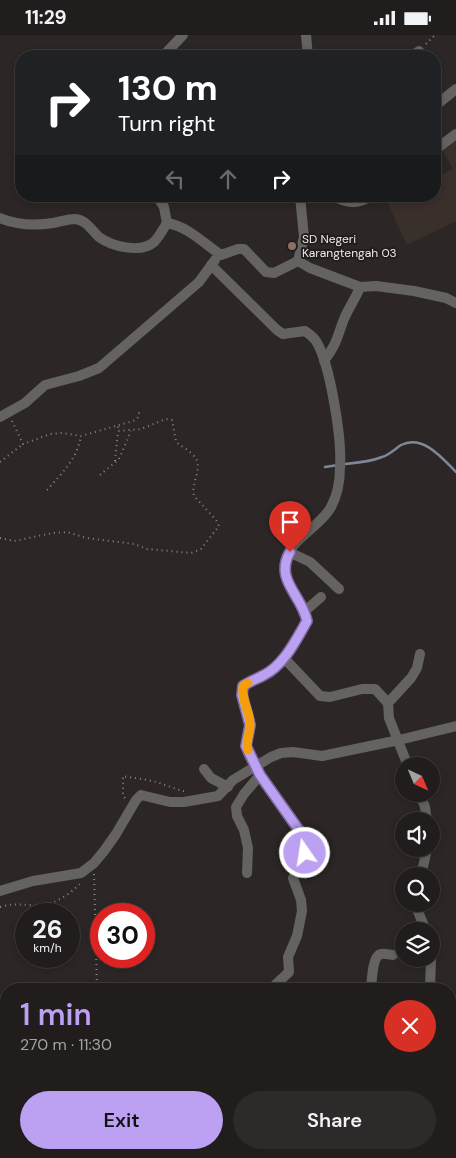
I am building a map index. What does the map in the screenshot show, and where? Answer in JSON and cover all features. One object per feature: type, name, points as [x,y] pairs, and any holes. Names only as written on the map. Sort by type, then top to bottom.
[{"type":"street","points":[[169,50],[183,35]]},
{"type":"street","points":[[306,35],[307,50]]},
{"type":"street","points":[[441,101],[456,89]]},
{"type":"street","points":[[441,145],[456,134]]},
{"type":"street","points":[[0,218],[22,225],[81,220],[86,222],[94,233],[106,241],[136,248],[154,242],[167,223],[164,207],[161,202]]},
{"type":"street","points":[[4,415],[25,403],[45,385],[78,377],[99,368],[199,282],[221,255],[241,248],[244,249],[269,273],[274,273],[298,261],[304,237],[301,202]]},
{"type":"street","points":[[167,223],[174,224],[188,231],[221,255]]},
{"type":"street","points":[[298,261],[310,269],[360,287],[376,286],[414,291],[446,298],[456,303]]},
{"type":"street","points":[[211,265],[283,335],[305,331],[312,335],[317,342],[328,373],[339,439],[340,463],[335,497],[330,509],[285,559],[284,569],[287,581],[305,611],[307,621],[284,658],[264,675],[243,686],[242,695],[250,725],[246,746],[258,771],[306,840],[302,862],[293,878],[301,900],[302,911],[296,936],[288,957],[290,972],[278,983]]},
{"type":"street","points":[[324,361],[335,346],[345,318],[360,287]]},
{"type":"street","points":[[290,552],[310,562],[339,589]]},
{"type":"street","points":[[305,611],[321,597]]},
{"type":"street","points":[[388,703],[411,678],[417,668],[420,653]]},
{"type":"street","points":[[284,658],[320,696],[330,697],[362,689],[375,689],[388,703],[389,718],[405,757]]},
{"type":"street","points":[[247,873],[248,848],[244,830],[237,816],[236,807],[258,771],[271,757],[281,753],[293,752],[322,756],[456,726]]},
{"type":"street","points":[[204,769],[211,778],[228,787]]},
{"type":"street","points":[[0,891],[32,881],[81,873],[94,863],[104,851],[141,795],[184,802],[218,796],[233,780],[258,771]]},
{"type":"street","points":[[372,983],[376,956],[380,954],[393,955]]},
{"type":"street","points":[[430,967],[430,983]]},
{"type":"path","points":[[419,50],[435,35]]},
{"type":"path","points":[[0,462],[23,444],[50,434],[62,433],[81,436],[137,420],[139,417],[138,412]]},
{"type":"path","points":[[4,415],[23,444]]},
{"type":"path","points":[[0,538],[14,541],[53,533],[67,533],[86,538],[134,544],[147,549],[191,553],[201,549],[219,526],[216,520],[194,496],[193,491],[198,467],[197,459],[176,442],[172,420],[169,418],[132,431],[118,431]]},
{"type":"path","points":[[115,461],[118,424]]},
{"type":"path","points":[[100,475],[119,459],[132,431]]},
{"type":"path","points":[[47,490],[79,449],[81,436]]},
{"type":"path","points":[[133,805],[123,796],[123,775],[188,792]]},
{"type":"path","points":[[89,876],[94,871],[97,983]]},
{"type":"path","points":[[0,907],[12,904],[41,905],[49,903],[72,893],[84,881]]},
{"type":"shaded area","points":[[456,128],[456,221],[407,245],[387,202],[441,202],[441,175],[453,169],[441,147],[441,137]]},
{"type":"waterway","points":[[344,464],[377,459],[409,442],[432,449],[456,472]]},
{"type":"waterway","points":[[325,467],[338,465]]},
{"type":"slow traffic","points":[[248,683],[243,686],[242,695],[250,725],[246,746],[248,750]]},
{"type":"place","name":"SD Negeri Karangtengah 03","points":[[292,246]]},
{"type":"route","points":[[290,552],[285,559],[284,569],[287,581],[305,611],[307,621],[284,658],[264,675],[243,686],[242,695],[250,725],[246,746],[260,775],[306,840],[305,853]]}]
